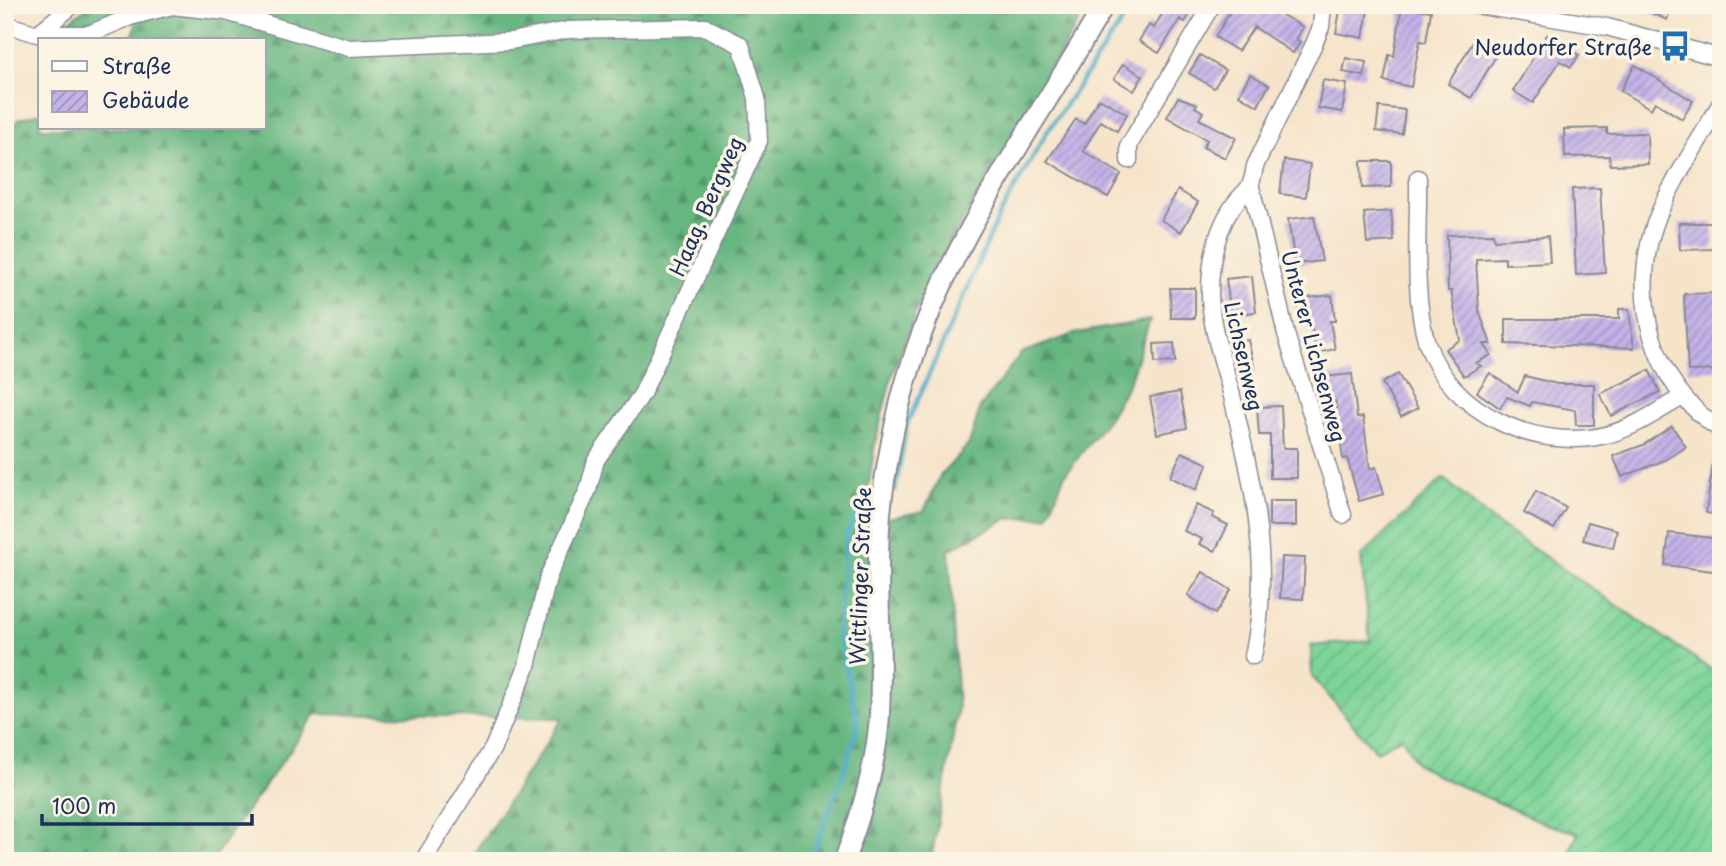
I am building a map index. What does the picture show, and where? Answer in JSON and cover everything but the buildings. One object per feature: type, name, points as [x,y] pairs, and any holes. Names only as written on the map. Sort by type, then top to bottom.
[{"type":"street","points":[[37,34],[74,5]]},
{"type":"street","name":"Wittlinger Straße","points":[[844,861],[860,818],[879,721],[881,513],[895,419],[911,362],[938,297],[977,219],[1104,5]]},
{"type":"street","points":[[1129,160],[1129,145],[1212,5]]},
{"type":"street","name":"Lichsenweg","points":[[1253,656],[1261,622],[1261,548],[1248,460],[1214,324],[1210,295],[1212,262],[1221,230],[1234,205],[1251,187],[1255,166],[1317,37],[1323,5]]},
{"type":"street","points":[[1475,5],[1607,27],[1721,58]]},
{"type":"street","points":[[5,24],[37,34],[89,34],[130,17],[172,6]]},
{"type":"street","name":"Haag. Bergweg","points":[[172,6],[226,12],[349,48],[510,41],[568,30],[705,27],[741,45],[757,98],[759,141],[642,394],[596,460],[588,490],[548,576],[527,666],[493,748],[423,861]]},
{"type":"street","points":[[1721,103],[1656,220],[1644,270],[1650,330],[1659,361],[1682,397],[1721,430]]},
{"type":"street","points":[[1418,178],[1420,303],[1427,342],[1438,366],[1474,406],[1524,431],[1553,438],[1579,438],[1605,435],[1629,428],[1682,397]]},
{"type":"street","name":"Unterer Lichsenweg","points":[[1251,187],[1286,334],[1342,514]]},
{"type":"green space","points":[[90,5],[962,5],[972,10],[1005,11],[1020,5],[1088,5],[948,246],[916,311],[892,375],[875,444],[863,523],[924,511],[940,476],[969,444],[980,408],[1021,353],[1077,333],[1150,320],[1129,382],[1110,416],[1064,476],[1048,517],[1006,519],[949,550],[958,708],[931,861],[469,861],[563,718],[316,714],[211,861],[5,861],[5,145],[18,119],[38,114],[38,130],[266,130],[266,38],[132,38],[139,10],[90,24],[60,28]]},
{"type":"green space","points":[[1443,478],[1494,522],[1721,676],[1721,861],[1566,861],[1578,833],[1546,824],[1436,775],[1416,763],[1402,737],[1376,752],[1312,676],[1311,646],[1370,641],[1361,557]]},
{"type":"waterway","points":[[895,490],[907,424],[999,216],[1047,132],[1133,5]]},
{"type":"waterway","points":[[810,861],[846,766],[858,724],[838,632],[846,535],[868,494]]},
{"type":"place","name":"Neudorfer Straße","points":[[1675,46]]}]
